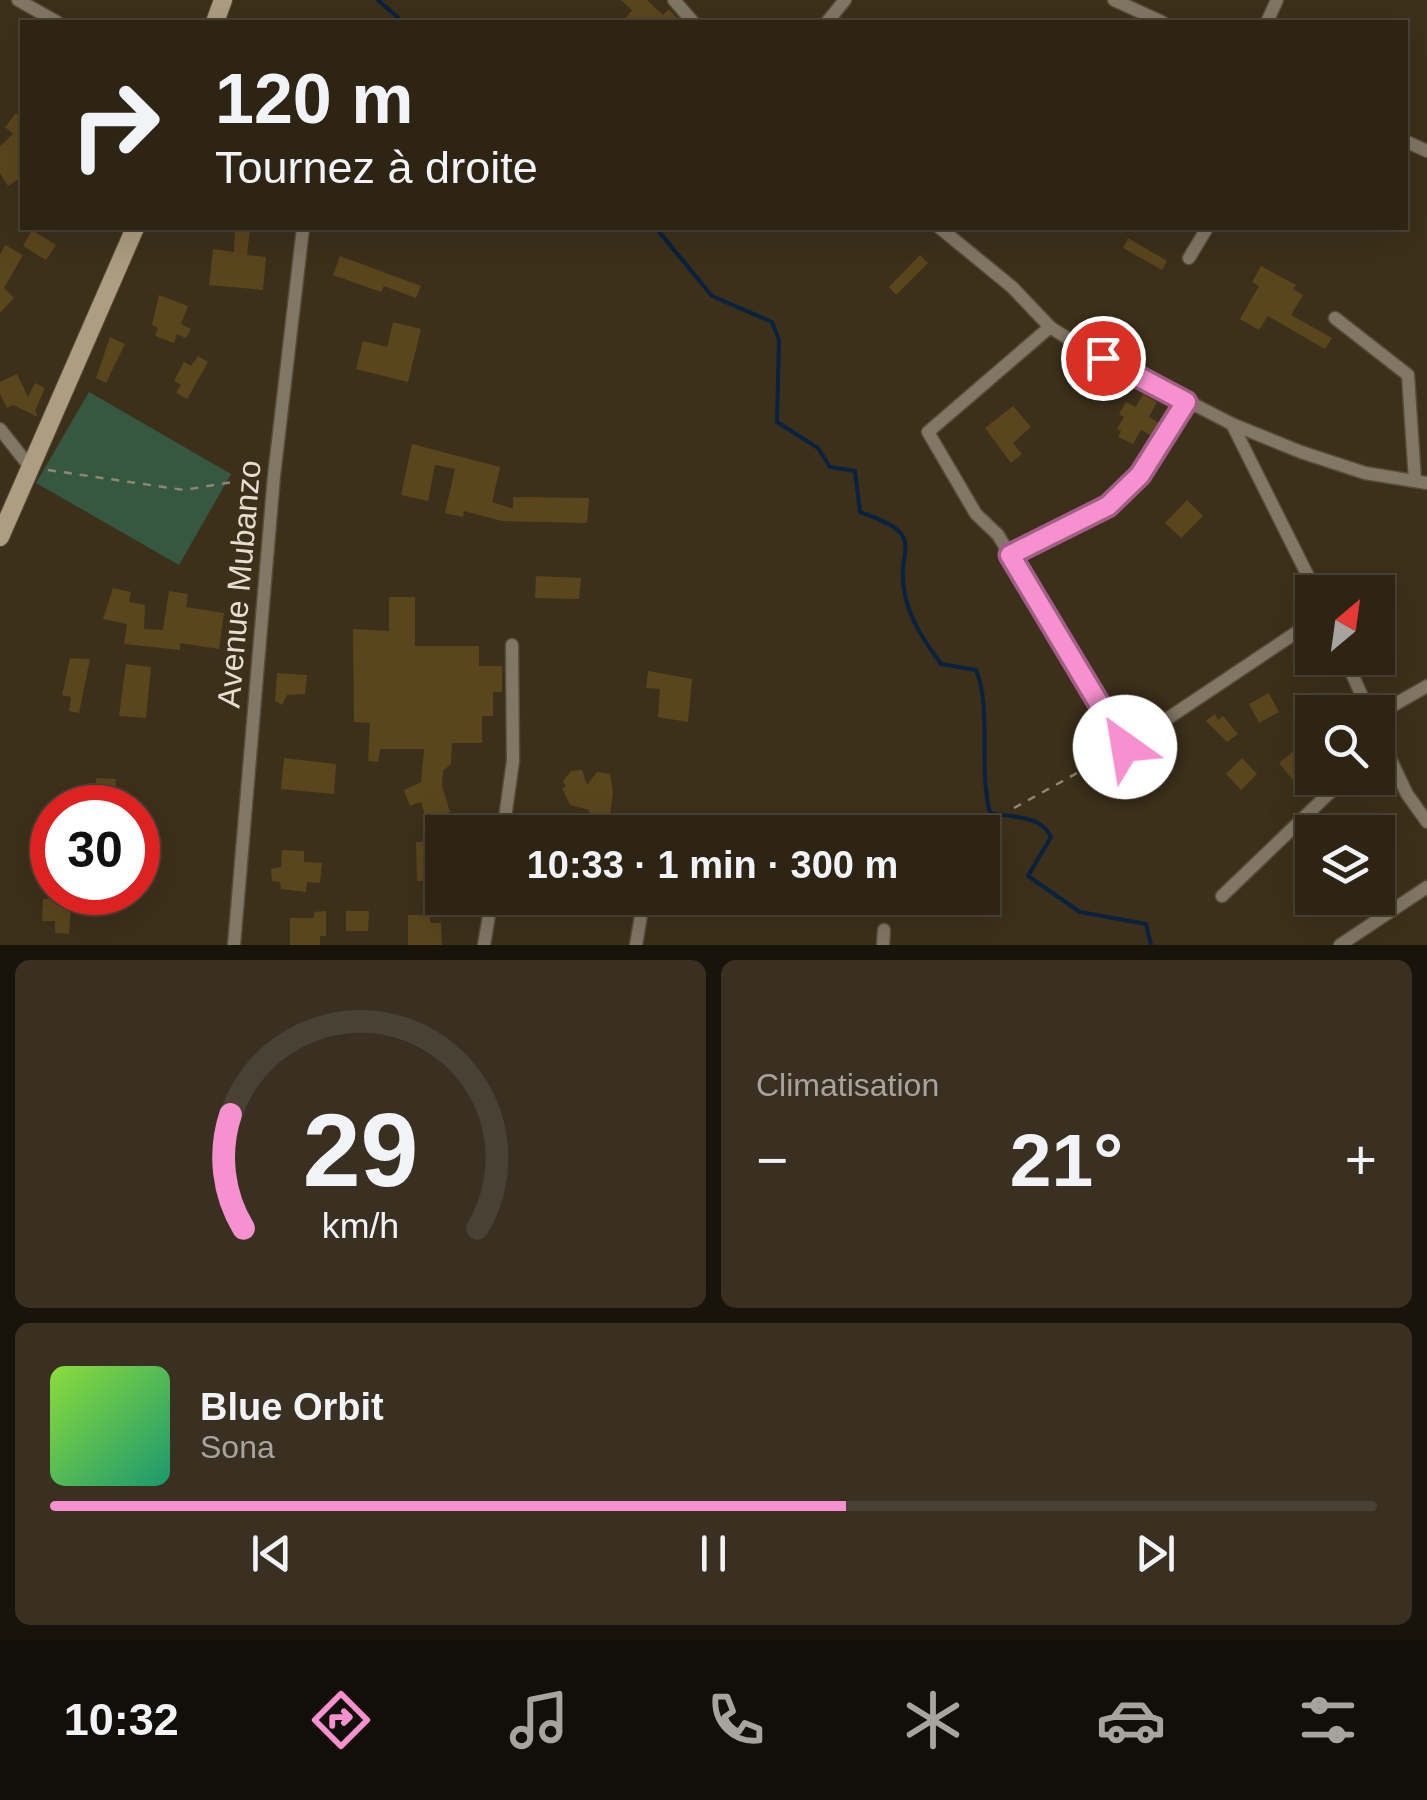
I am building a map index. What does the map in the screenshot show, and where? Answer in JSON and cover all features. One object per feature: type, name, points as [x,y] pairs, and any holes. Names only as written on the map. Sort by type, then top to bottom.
[{"type":"main road","points":[[0,537],[133,230]]},
{"type":"street","points":[[18,0],[53,20]]},
{"type":"street","points":[[674,0],[691,20]]},
{"type":"street","points":[[829,20],[845,0]]},
{"type":"street","points":[[1114,0],[1158,20]]},
{"type":"street","name":"Avenue Mubanzo","points":[[234,945],[274,476],[303,230]]},
{"type":"street","points":[[942,230],[1012,287],[1050,327],[1186,402],[1339,466],[1421,482],[1408,375],[1334,318]]},
{"type":"street","points":[[1189,258],[1206,230]]},
{"type":"street","points":[[1050,327],[928,432],[976,514],[998,535],[1125,747],[1295,633]]},
{"type":"street","points":[[1010,555],[1108,506],[1140,475],[1186,402]]},
{"type":"street","points":[[1232,424],[1308,575]]},
{"type":"street","points":[[0,429],[30,468]]},
{"type":"street","points":[[505,815],[513,761],[512,645]]},
{"type":"street","points":[[1395,704],[1427,686]]},
{"type":"street","points":[[1395,771],[1427,822]]},
{"type":"street","points":[[1222,896],[1327,795]]},
{"type":"street","points":[[1340,945],[1396,904],[1427,888]]},
{"type":"street","points":[[484,945],[489,915]]},
{"type":"street","points":[[636,945],[641,915]]},
{"type":"street","points":[[883,945],[884,930]]},
{"type":"path","points":[[30,468],[184,490],[274,476]]},
{"type":"path","points":[[1014,808],[1125,747]]},
{"type":"green space","points":[[89,392],[231,474],[179,565],[36,483]]},
{"type":"building","points":[[621,0],[647,0],[663,15],[669,9],[678,20],[624,20],[632,10]]},
{"type":"building","points":[[16,113],[20,117],[20,178],[8,186],[0,173],[0,146],[13,134],[5,127]]},
{"type":"building","points":[[32,230],[56,245],[46,260],[23,246]]},
{"type":"building","points":[[235,230],[250,230],[247,255],[266,257],[263,290],[209,285],[213,249],[234,252]]},
{"type":"building","points":[[1128,238],[1167,261],[1162,270],[1123,248]]},
{"type":"building","points":[[5,245],[23,255],[4,288],[14,298],[0,313],[0,255]]},
{"type":"building","points":[[920,255],[928,263],[896,295],[889,287]]},
{"type":"building","points":[[340,256],[421,286],[416,298],[384,286],[381,292],[333,275]]},
{"type":"building","points":[[1261,266],[1296,285],[1293,289],[1303,295],[1291,315],[1332,338],[1325,349],[1268,316],[1259,330],[1240,319],[1259,286],[1252,282]]},
{"type":"building","points":[[159,295],[188,306],[181,324],[191,329],[186,338],[177,334],[174,343],[155,336],[158,328],[152,325]]},
{"type":"building","points":[[393,322],[421,329],[408,382],[356,369],[363,341],[387,347]]},
{"type":"building","points":[[110,337],[125,344],[106,383],[96,378]]},
{"type":"building","points":[[198,356],[208,362],[187,399],[176,393],[181,385],[174,381],[184,362],[191,366]]},
{"type":"building","points":[[17,374],[28,397],[35,383],[45,388],[35,411],[38,417],[13,405],[7,408],[0,394],[0,382]]},
{"type":"building","points":[[1143,394],[1157,402],[1149,417],[1159,423],[1152,436],[1141,430],[1133,444],[1118,437],[1121,431],[1117,429],[1124,417],[1119,414],[1126,402],[1136,407]]},
{"type":"building","points":[[1013,406],[1031,427],[1013,443],[1022,454],[1011,463],[985,428]]},
{"type":"building","points":[[412,444],[500,467],[492,502],[513,509],[513,497],[589,498],[587,523],[502,521],[464,511],[463,517],[445,513],[455,469],[435,465],[428,501],[401,495]]},
{"type":"building","points":[[1187,500],[1203,516],[1181,538],[1165,523]]},
{"type":"building","points":[[536,576],[581,578],[579,599],[535,598]]},
{"type":"building","points":[[113,588],[131,592],[129,602],[145,605],[144,629],[163,630],[169,591],[188,594],[186,607],[224,613],[219,649],[180,643],[180,650],[124,644],[127,624],[103,619]]},
{"type":"building","points":[[389,597],[415,597],[415,646],[479,646],[479,666],[502,666],[502,692],[493,692],[493,716],[482,716],[482,743],[452,743],[451,764],[443,771],[442,786],[450,812],[425,816],[421,802],[410,806],[404,790],[421,782],[424,749],[380,749],[378,762],[368,761],[370,723],[354,722],[353,629],[389,631]]},
{"type":"building","points":[[70,658],[90,659],[79,713],[69,711],[71,697],[62,695]]},
{"type":"building","points":[[126,664],[151,667],[146,718],[119,716]]},
{"type":"building","points":[[648,671],[692,679],[688,722],[658,717],[660,689],[646,688]]},
{"type":"building","points":[[277,673],[307,675],[305,694],[287,695],[282,705],[275,701]]},
{"type":"building","points":[[1269,693],[1279,712],[1259,723],[1249,704]]},
{"type":"building","points":[[1215,714],[1218,720],[1223,716],[1238,734],[1227,742],[1206,721]]},
{"type":"building","points":[[1294,751],[1295,783],[1279,763]]},
{"type":"building","points":[[284,758],[336,764],[334,794],[281,789]]},
{"type":"building","points":[[1242,758],[1257,774],[1241,790],[1226,774]]},
{"type":"building","points":[[582,770],[587,785],[597,772],[610,774],[610,815],[589,815],[589,810],[570,805],[562,788],[566,787],[563,781],[571,771]]},
{"type":"building","points":[[96,778],[116,779],[116,785],[96,785]]},
{"type":"building","points":[[416,842],[425,842],[425,881],[417,881]]},
{"type":"building","points":[[282,850],[304,851],[304,862],[322,863],[320,883],[307,882],[306,892],[281,889],[280,882],[272,881],[271,869],[281,867]]},
{"type":"building","points":[[326,911],[326,936],[320,936],[320,945],[290,945],[290,918],[314,918],[314,912]]},
{"type":"building","points":[[346,911],[369,911],[368,931],[346,931]]},
{"type":"building","points":[[42,915],[70,915],[69,934],[55,933],[55,921],[42,921]]},
{"type":"building","points":[[408,915],[430,915],[430,923],[441,923],[442,945],[408,945]]},
{"type":"waterway","points":[[378,0],[401,20]]},
{"type":"waterway","points":[[658,230],[712,296],[772,322],[779,340],[777,422],[818,448],[830,467],[855,471],[860,512],[903,536],[905,595],[919,631],[941,664],[976,670],[981,685],[990,813],[1033,821],[1051,837],[1028,876],[1080,912],[1146,924],[1151,945]]},
{"type":"route","points":[[1103,358],[1186,402],[1140,475],[1108,506],[1010,555],[1125,747]]}]
